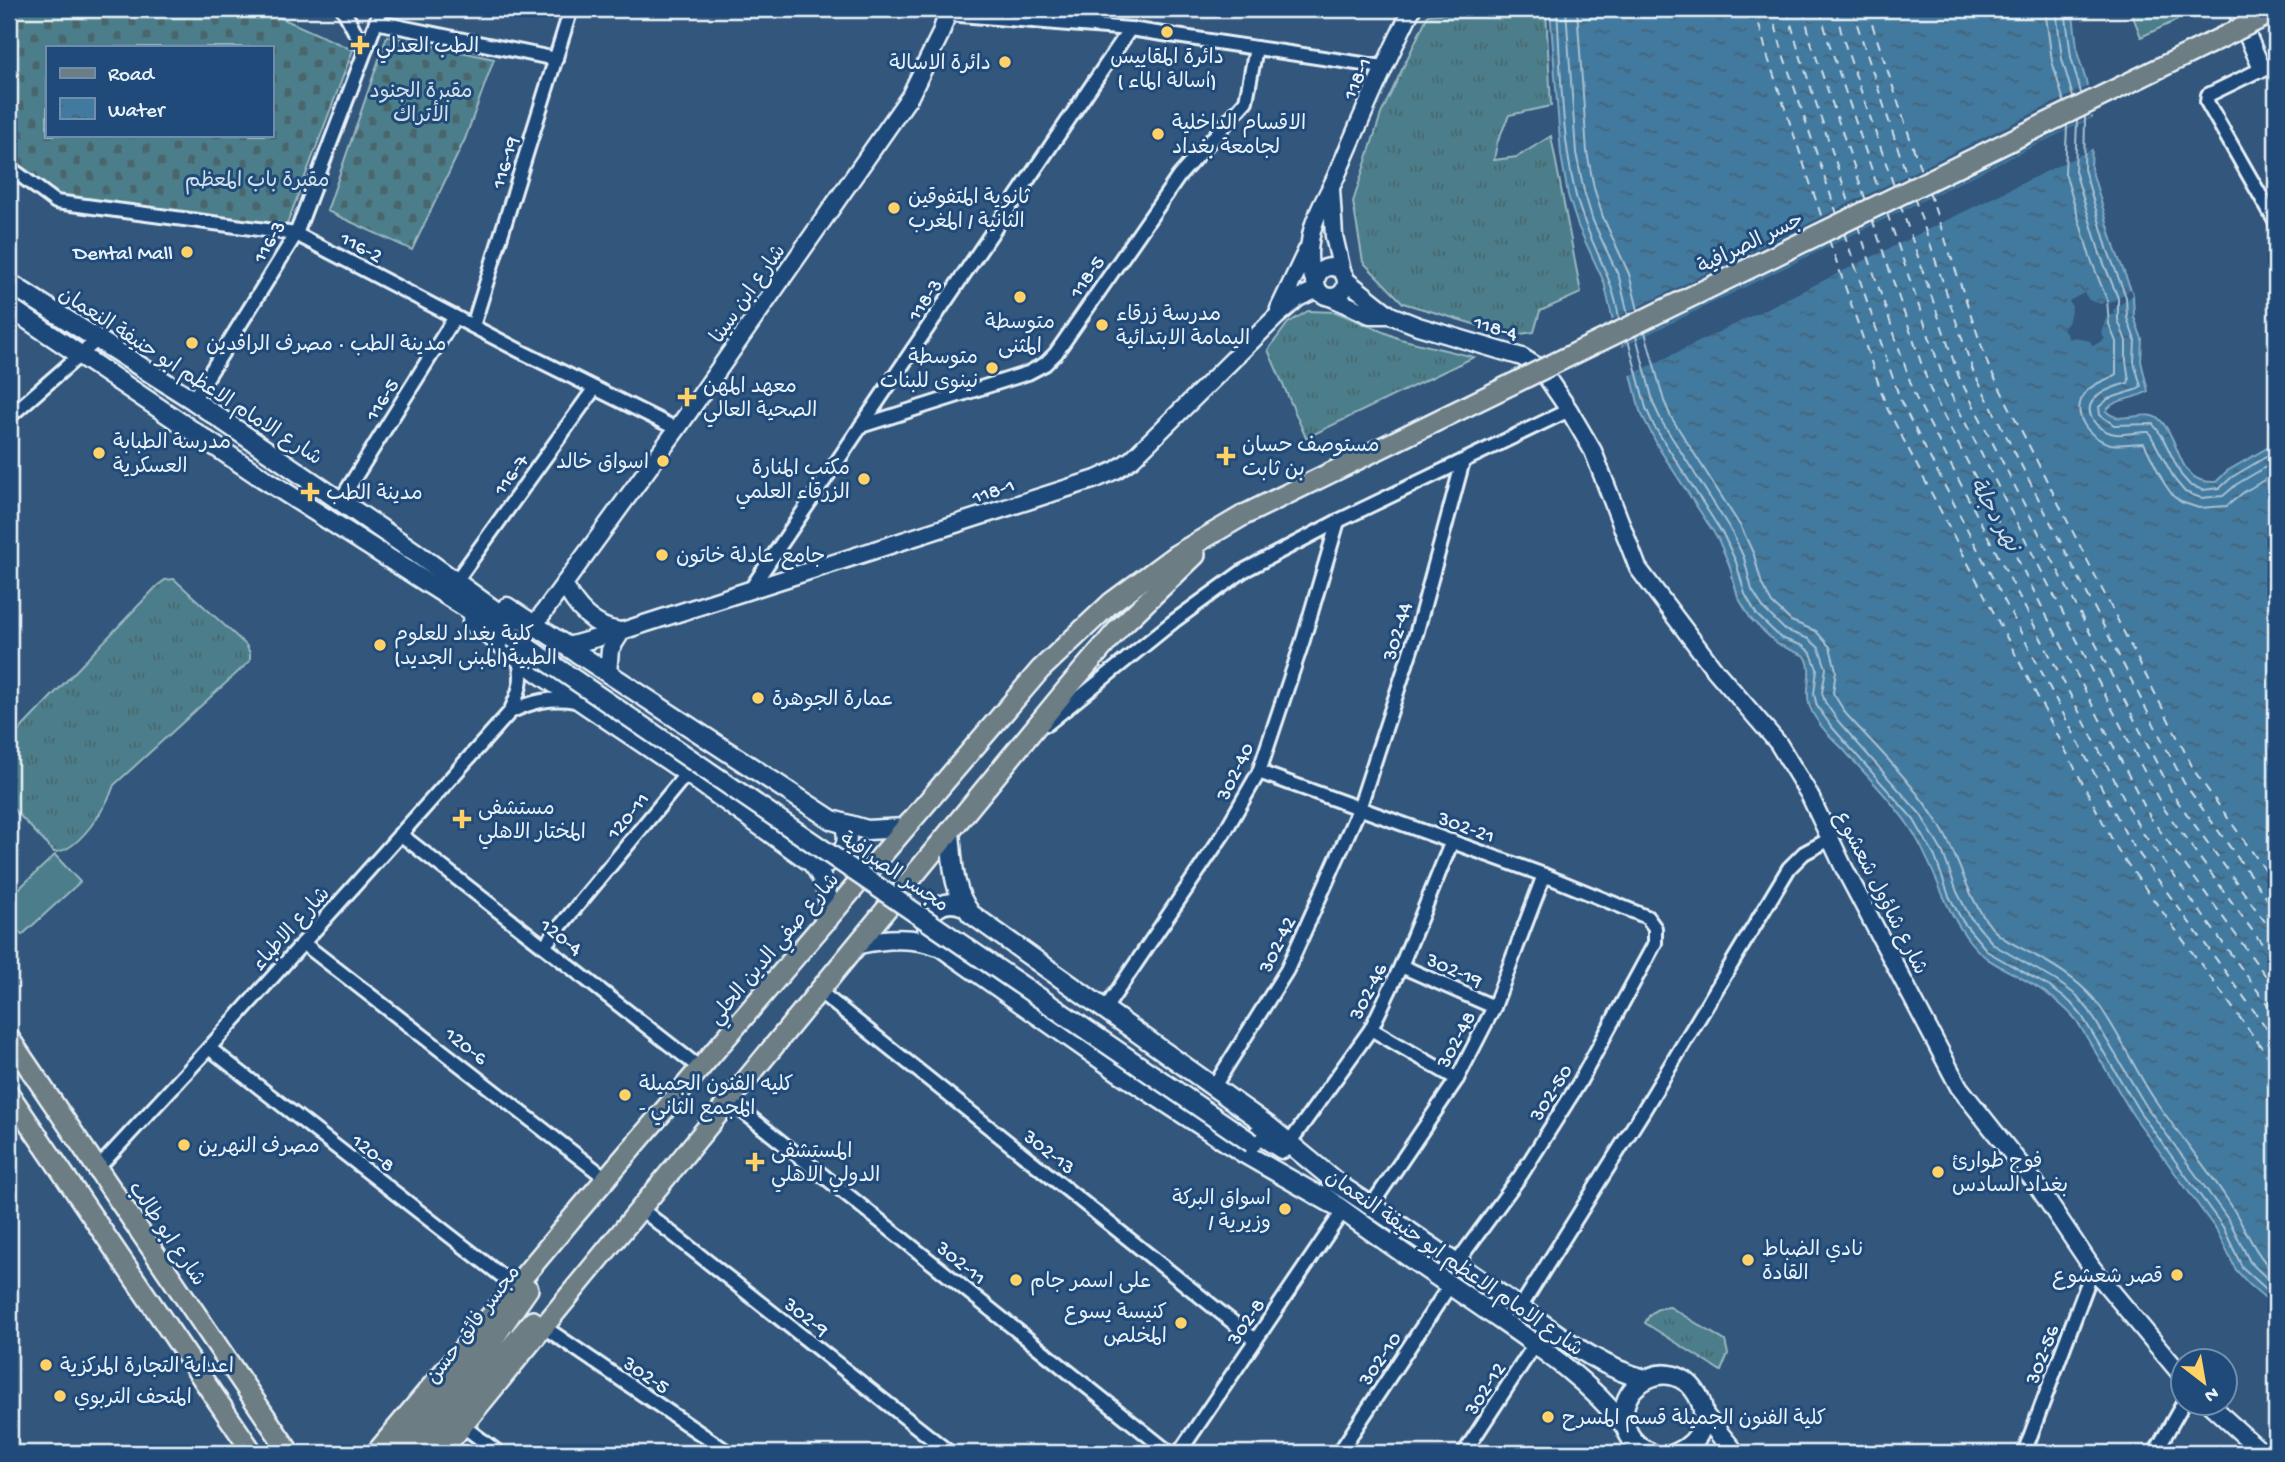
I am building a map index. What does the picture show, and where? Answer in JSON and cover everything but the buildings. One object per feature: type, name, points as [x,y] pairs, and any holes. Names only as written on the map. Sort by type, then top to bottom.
[{"type":"main road","name":"جسر الصرافية","points":[[1244,515],[2276,11]]},
{"type":"main road","name":"شارع الامام الاعظم ابو حنيفة النعمان","points":[[9,283],[193,400],[340,501],[447,582]]},
{"type":"main road","name":"شارع الامام الاعظم ابو حنيفة النعمان","points":[[9,307],[258,475],[447,582],[522,630]]},
{"type":"main road","points":[[440,1453],[1066,690],[1140,607],[1180,568],[1244,515]]},
{"type":"main road","name":"شارع صفي الدين الحلي","points":[[383,1450],[522,1288],[574,1216],[1040,670],[1111,603],[1176,555],[1244,515]]},
{"type":"main road","points":[[447,582],[471,621],[518,658],[687,773],[812,863],[827,890],[828,920]]},
{"type":"main road","points":[[522,630],[568,646],[832,820],[880,831],[905,828]]},
{"type":"main road","name":"مجسر الصرافية","points":[[522,630],[1255,1139]]},
{"type":"main road","points":[[812,863],[830,862],[841,854],[846,843],[844,824]]},
{"type":"main road","points":[[950,832],[956,886],[964,906],[979,921],[1290,1142],[1341,1186]]},
{"type":"main road","points":[[932,943],[927,926],[931,914],[946,903],[964,906]]},
{"type":"main road","points":[[859,944],[895,939],[932,943],[949,952],[1119,1072],[1245,1154],[1337,1207]]},
{"type":"main road","name":"شارع ابو طالب","points":[[9,1038],[290,1453]]},
{"type":"main road","points":[[9,1094],[253,1453]]},
{"type":"main road","points":[[27,1121],[53,1104]]},
{"type":"main road","name":"شارع الامام الاعظم ابو حنيفة النعمان","points":[[1255,1139],[1341,1186],[1610,1367],[1645,1379],[1670,1375],[1683,1380],[1693,1387],[1700,1398],[1704,1415]]},
{"type":"main road","name":"شارع الامام الاعظم ابو حنيفة النعمان","points":[[1255,1139],[1337,1207],[1535,1344],[1588,1386],[1606,1402],[1624,1425],[1630,1438],[1640,1448],[1651,1453]]},
{"type":"main road","name":"مجسر فائق حسن","points":[[419,1453],[499,1358],[610,1246]]},
{"type":"main road","points":[[1624,1425],[1626,1399],[1645,1379]]},
{"type":"main road","points":[[1676,1453],[1697,1438],[1704,1415]]},
{"type":"main road","points":[[1704,1415],[1735,1453]]},
{"type":"main road","points":[[229,1419],[240,1453]]},
{"type":"street","points":[[343,9],[365,51]]},
{"type":"street","name":"116-19","points":[[473,326],[571,9]]},
{"type":"street","name":"118-1","points":[[568,646],[1096,479],[1116,470],[1132,458],[1276,317],[1298,298],[1322,290],[1311,271],[1310,245],[1318,211],[1331,189],[1383,67],[1412,9]]},
{"type":"street","points":[[2236,9],[2269,66],[2208,95],[2207,102],[2276,223]]},
{"type":"street","points":[[948,11],[1130,29],[1383,67]]},
{"type":"street","name":"شارع ابن سينا","points":[[522,630],[564,584],[677,429],[909,96],[931,56],[948,11]]},
{"type":"street","points":[[379,15],[556,59]]},
{"type":"street","name":"116-3","points":[[193,400],[296,234],[379,15]]},
{"type":"street","name":"118-3","points":[[750,590],[1130,29]]},
{"type":"street","name":"118-5","points":[[861,426],[1028,373],[1045,364],[1056,353],[1179,176],[1246,101],[1256,48]]},
{"type":"street","name":"116-2","points":[[9,167],[56,202],[296,234],[594,389],[677,429]]},
{"type":"street","points":[[1331,189],[1334,236],[1344,275],[1344,290],[1340,294],[1322,290],[1319,274],[1322,270],[1332,267],[1344,275]]},
{"type":"street","points":[[1276,317],[1310,245]]},
{"type":"street","name":"118-4","points":[[1344,275],[1390,315],[1526,359],[1541,369],[1570,410]]},
{"type":"street","name":"118-4","points":[[1322,290],[1370,315],[1390,315]]},
{"type":"street","name":"116-5","points":[[340,501],[455,317]]},
{"type":"street","points":[[9,417],[97,341]]},
{"type":"street","name":"116-7","points":[[447,582],[594,389]]},
{"type":"street","points":[[1020,746],[1174,621],[1242,571],[1338,521],[1570,410]]},
{"type":"street","name":"شارع شاؤول شعشوع","points":[[1570,410],[1593,451],[1638,569],[1715,670],[1778,743],[1809,794],[1959,1087],[2036,1184],[2093,1269],[2170,1362]]},
{"type":"street","name":"302-44","points":[[1359,809],[1417,631],[1463,461]]},
{"type":"street","name":"302-40","points":[[1105,1009],[1224,832],[1259,772],[1303,640],[1338,521]]},
{"type":"street","points":[[564,584],[576,605],[589,618],[604,628],[622,631],[610,650],[608,672]]},
{"type":"street","points":[[510,712],[521,683],[522,669],[518,658]]},
{"type":"street","points":[[510,712],[533,701],[558,698],[583,703]]},
{"type":"street","name":"شارع الاطباء","points":[[97,1169],[510,712]]},
{"type":"street","name":"302-21","points":[[1259,772],[1544,875],[1647,917],[1655,928]]},
{"type":"street","name":"120-11","points":[[544,946],[687,773]]},
{"type":"street","name":"302-42","points":[[1213,1088],[1287,970],[1359,809]]},
{"type":"street","name":"120-4","points":[[400,834],[700,1068]]},
{"type":"street","points":[[1520,1308],[1642,1113],[1789,868],[1804,853],[1830,839]]},
{"type":"street","name":"302-46","points":[[1290,1142],[1371,1029],[1401,966],[1452,841]]},
{"type":"street","name":"302-48","points":[[1371,1206],[1457,1079],[1494,1007],[1544,875]]},
{"type":"street","name":"302-50","points":[[1455,1265],[1521,1175],[1579,1083],[1654,943],[1655,928]]},
{"type":"street","name":"120-6","points":[[303,943],[607,1179]]},
{"type":"street","name":"302-19","points":[[1401,966],[1494,1007]]},
{"type":"street","name":"302-13","points":[[820,992],[1255,1340]]},
{"type":"street","points":[[1371,1029],[1457,1079]]},
{"type":"street","name":"120-8","points":[[209,1048],[522,1288]]},
{"type":"street","name":"302-11","points":[[730,1101],[1170,1453]]},
{"type":"street","name":"302-8","points":[[1179,1453],[1255,1340],[1337,1207]]},
{"type":"street","name":"302-9","points":[[641,1209],[950,1453]]},
{"type":"street","name":"302-56","points":[[2024,1453],[2093,1269]]},
{"type":"street","name":"302-10","points":[[1339,1453],[1450,1285]]},
{"type":"street","name":"302-5","points":[[544,1327],[729,1453]]},
{"type":"street","name":"302-12","points":[[1464,1453],[1535,1344]]},
{"type":"street","points":[[2155,1453],[2175,1416]]},
{"type":"street","points":[[2222,1416],[2263,1453]]},
{"type":"street","points":[[463,1426],[499,1453]]},
{"type":"green space","name":"مقبرة باب المعظم","points":[[9,9],[261,9],[353,50],[286,227],[55,197],[9,158]]},
{"type":"green space","points":[[1506,9],[1546,11],[1551,106],[1509,115],[1497,143],[1494,160],[1517,157],[1551,136],[1581,293],[1540,311],[1534,332],[1493,338],[1494,330],[1403,303],[1363,262],[1353,202],[1381,114],[1428,15]]},
{"type":"green space","points":[[2130,9],[2201,9],[2141,37]]},
{"type":"green space","name":"مقبرة الجنود الأتراك","points":[[387,36],[494,59],[465,139],[412,250],[327,211]]},
{"type":"green space","points":[[1308,311],[1336,312],[1400,339],[1474,357],[1306,438],[1268,350],[1288,323]]},
{"type":"green space","points":[[174,579],[246,645],[250,661],[114,785],[98,816],[82,837],[73,845],[54,852],[9,804],[9,741],[157,586],[165,580]]},
{"type":"green space","points":[[55,855],[80,882],[22,935],[9,922],[9,898]]},
{"type":"green space","points":[[1670,1307],[1725,1341],[1728,1354],[1721,1371],[1645,1323],[1654,1311]]},
{"type":"water","name":"نهر دجلة","points":[[1550,9],[2070,9],[2093,123],[2091,168],[2115,249],[2133,295],[2134,317],[2142,339],[2141,361],[2148,391],[2119,401],[2106,411],[2119,418],[2156,417],[2169,431],[2187,470],[2203,481],[2216,482],[2227,471],[2276,443],[2276,1307],[2236,1270],[2217,1231],[2133,1115],[2077,1021],[2052,997],[2002,968],[1971,943],[1952,914],[1909,826],[1886,796],[1816,719],[1808,701],[1809,668],[1805,656],[1777,644],[1751,619],[1738,597],[1729,564],[1718,539],[1660,450],[1640,411],[1604,282],[1578,226],[1568,195],[1561,155]]},
{"type":"pier","points":[[2091,85],[2096,114],[1619,346],[1609,321]]},
{"type":"pier","points":[[2096,116],[2096,147],[1627,377],[1620,348]]},
{"type":"pier","points":[[2131,289],[2133,295],[2106,318],[2101,333],[2105,339],[2093,346],[2090,341],[2075,337],[2069,339],[2063,328],[2068,323],[2072,307],[2069,301],[2084,293],[2089,300],[2101,304],[2107,301],[2109,304]]},
{"type":"ferry route","points":[[1755,9],[1768,58],[1823,221]]},
{"type":"ferry route","points":[[1771,9],[1783,54],[1837,214]]},
{"type":"ferry route","points":[[1787,9],[1851,208]]},
{"type":"ferry route","points":[[1803,9],[1812,45],[1866,201]]},
{"type":"ferry route","points":[[1820,9],[1880,194]]},
{"type":"ferry route","points":[[1836,9],[1842,36],[1895,189]]},
{"type":"ferry route","points":[[1852,9],[1909,182]]},
{"type":"ferry route","points":[[1867,9],[1922,174]]},
{"type":"ferry route","points":[[1929,192],[1988,365],[2195,772],[2276,885]]},
{"type":"ferry route","points":[[1914,197],[1973,371],[2184,783],[2276,911]]},
{"type":"ferry route","points":[[1900,204],[1959,377],[2173,795],[2276,937]]},
{"type":"ferry route","points":[[1887,213],[1945,383],[2162,806],[2276,963]]},
{"type":"ferry route","points":[[1872,219],[1930,389],[2150,817],[2276,990]]},
{"type":"ferry route","points":[[1858,226],[1915,396],[2140,829],[2276,1016]]},
{"type":"ferry route","points":[[1844,233],[1901,402],[2129,840],[2276,1041]]},
{"type":"ferry route","points":[[1829,240],[1887,408],[2118,851],[2276,1067]]},
{"type":"place","name":"دائرة المقاييس ( اسالة الماء)","points":[[1167,32]]},
{"type":"place","name":"الطب العدلي","points":[[360,45]]},
{"type":"place","name":"دائرة الاسالة","points":[[1005,62]]},
{"type":"place","name":"الاقسام الداخلية لجامعة بغداد","points":[[1158,134]]},
{"type":"place","name":"ثانوية المتفوقين الثانية / المغرب","points":[[894,208]]},
{"type":"place","name":"Dental Mall","points":[[187,252]]},
{"type":"place","name":"متوسطة المثنى","points":[[1020,297]]},
{"type":"place","name":"مدرسة زرقاء اليمامة الابتدائية","points":[[1102,325]]},
{"type":"place","name":"مدينة الطب ٠ مصرف الرافدين","points":[[192,343]]},
{"type":"place","name":"متوسطة نينوى للبنات","points":[[992,368]]},
{"type":"place","name":"معهد المهن الصحية العالي","points":[[687,397]]},
{"type":"place","name":"مدرسة الطبابة العسكرية","points":[[99,453]]},
{"type":"place","name":"مستوصف حسان بن ثابت","points":[[1226,456]]},
{"type":"place","name":"اسواق خالد","points":[[663,461]]},
{"type":"place","name":"مكتب المنارة الزرقاء العلمي","points":[[864,479]]},
{"type":"place","name":"مدينة الطب","points":[[310,492]]},
{"type":"place","name":"جامع عادلة خاتون","points":[[662,555]]},
{"type":"place","name":"كلية بغداد للعلوم الطبية(المبنى الجديد)","points":[[380,645]]},
{"type":"place","name":"عمارة الجوهرة","points":[[758,698]]},
{"type":"place","name":"مستشفى المختار الاهلي","points":[[462,819]]},
{"type":"place","name":"كليه الفنون الجميلة - المجمع الثاني","points":[[625,1095]]},
{"type":"place","name":"مصرف النهرين","points":[[184,1145]]},
{"type":"place","name":"المستشفى الدولي الاهلي","points":[[755,1162]]},
{"type":"place","name":"فوج طوارئ بغداد السادس","points":[[1938,1172]]},
{"type":"place","name":"اسواق البركة / وزيرية","points":[[1285,1209]]},
{"type":"place","name":"نادي الضباط القادة","points":[[1748,1260]]},
{"type":"place","name":"قصر شعشوع","points":[[2177,1275]]},
{"type":"place","name":"علی اسمر جام","points":[[1016,1280]]},
{"type":"place","name":"كنيسة يسوع المخلص","points":[[1181,1323]]},
{"type":"place","name":"اعداية التجارة المركزية","points":[[46,1365]]},
{"type":"place","name":"المتحف التربوي","points":[[60,1396]]},
{"type":"place","name":"كلية الفنون الجميلة قسم المسرح","points":[[1548,1417]]}]
